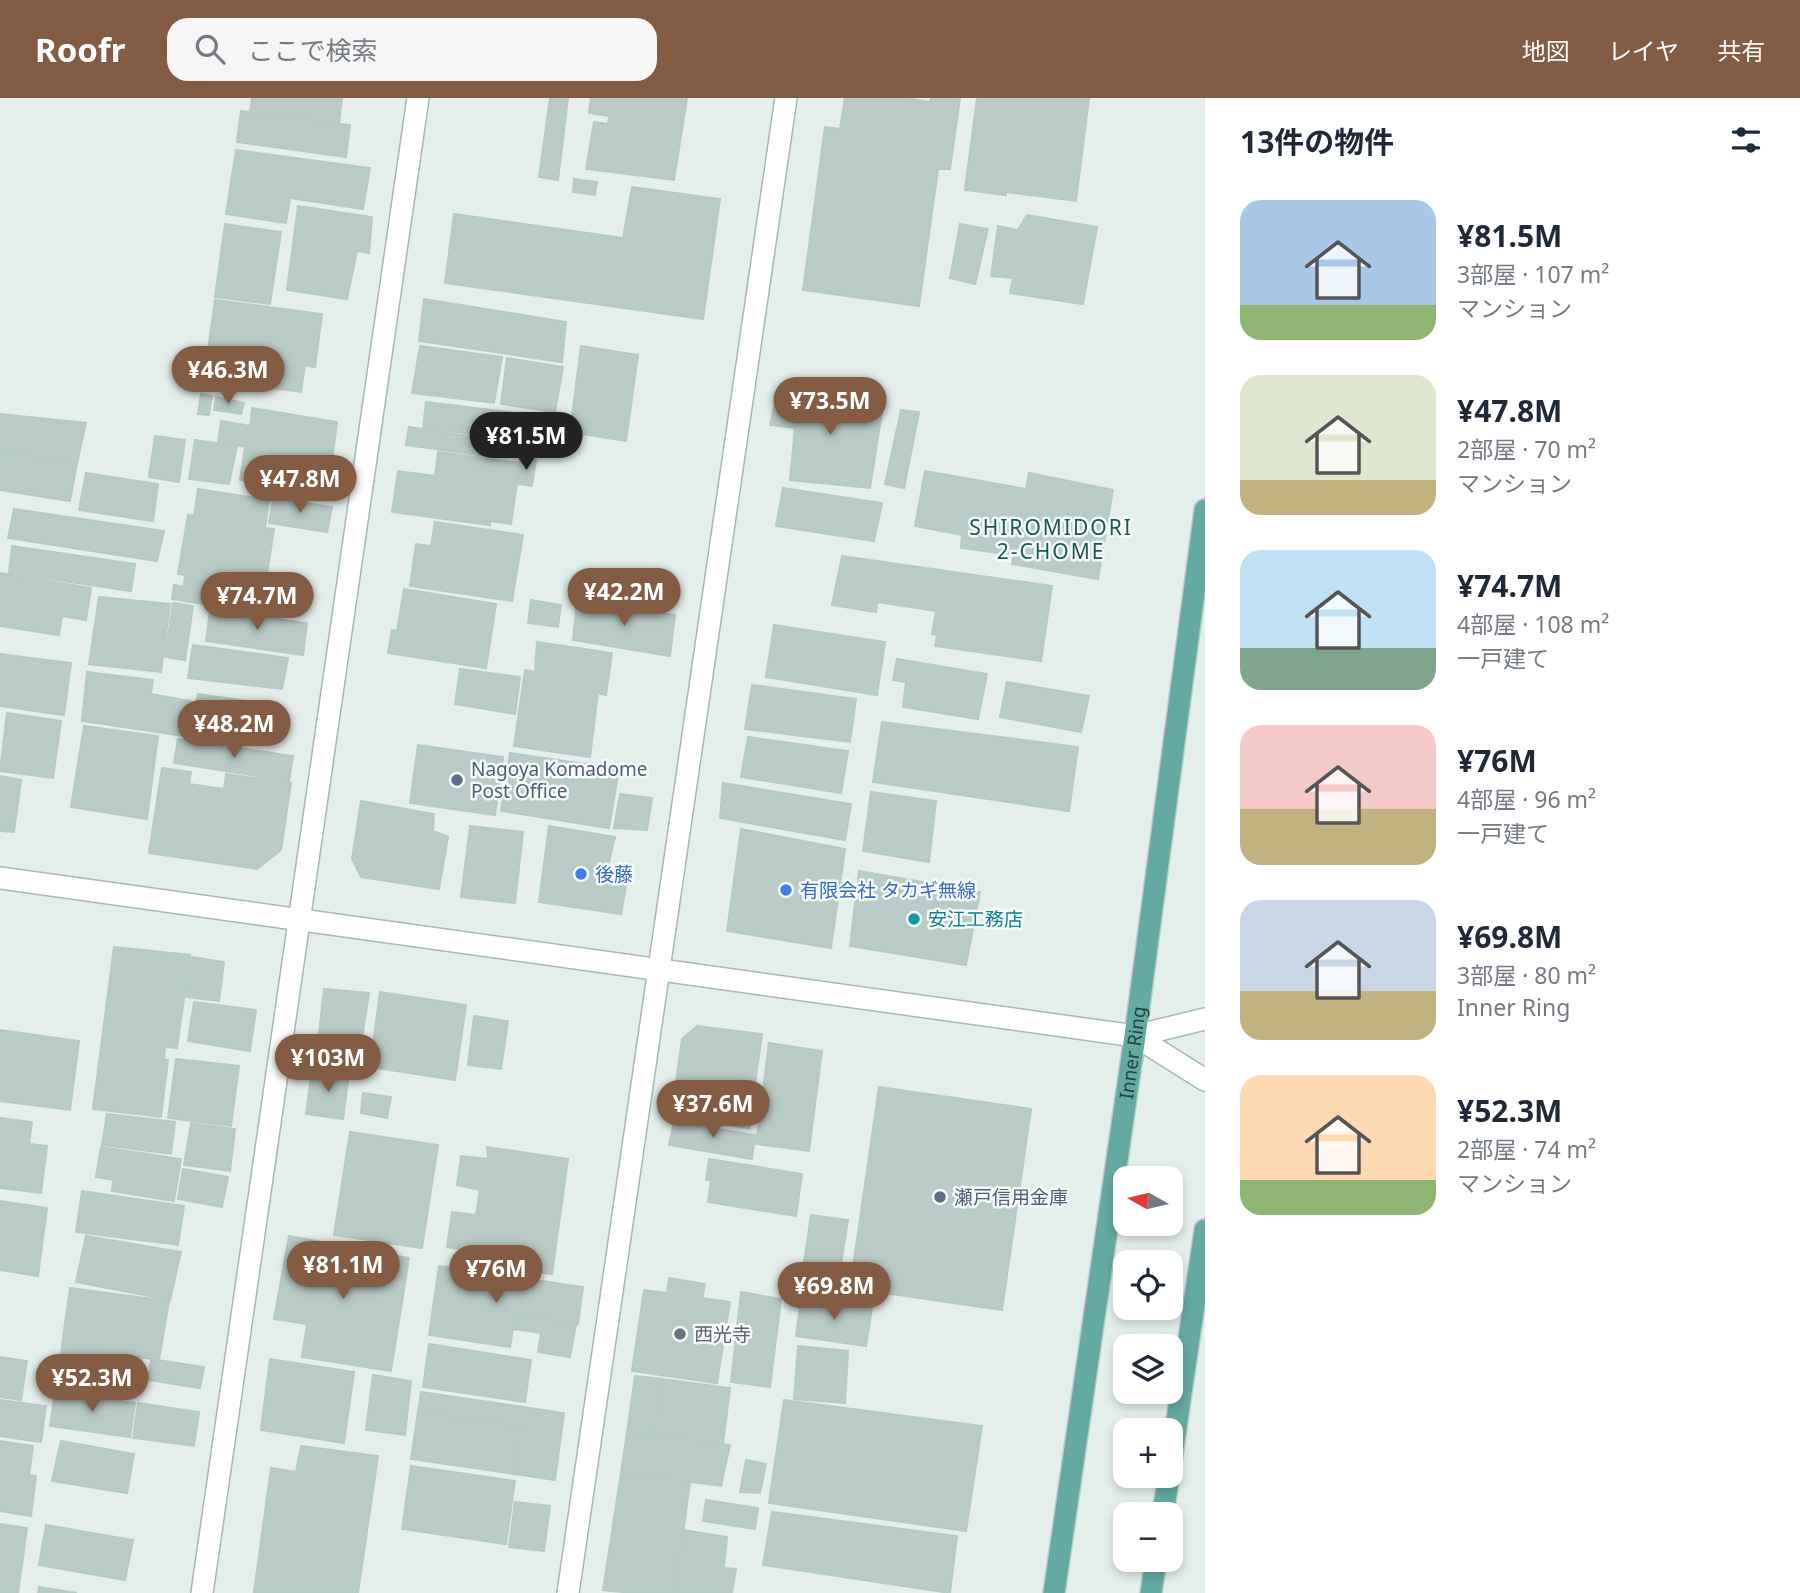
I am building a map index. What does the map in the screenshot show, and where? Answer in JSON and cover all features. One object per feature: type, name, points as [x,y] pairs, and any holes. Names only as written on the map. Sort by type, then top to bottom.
[{"type":"main road","name":"Inner Ring","points":[[1055,1593],[1135,1036],[1205,510]]},
{"type":"main road","points":[[1177,1418],[1205,1230]]},
{"type":"main road","points":[[1151,1593],[1154,1572]]},
{"type":"street","points":[[202,1593],[418,98]]},
{"type":"street","points":[[568,1593],[786,98]]},
{"type":"street","points":[[0,878],[1135,1036],[1205,1019]]},
{"type":"street","points":[[1135,1036],[1205,1080]]},
{"type":"building","points":[[252,98],[342,98],[339,124],[250,112]]},
{"type":"building","points":[[550,98],[568,98],[558,180],[539,177]]},
{"type":"building","points":[[591,98],[687,98],[674,180],[586,169],[594,122],[608,124],[609,116],[589,113]]},
{"type":"building","points":[[845,98],[904,98],[930,102],[931,98],[960,98],[950,169],[938,169],[919,306],[803,290],[825,127],[840,129]]},
{"type":"building","points":[[977,98],[1089,98],[1076,201],[965,190]]},
{"type":"building","points":[[241,111],[350,125],[346,157],[237,142]]},
{"type":"building","points":[[236,150],[370,168],[363,209],[290,198],[286,223],[226,214]]},
{"type":"building","points":[[574,179],[597,182],[595,195],[573,192]]},
{"type":"building","points":[[632,187],[720,199],[703,319],[445,283],[454,214],[623,238]]},
{"type":"building","points":[[298,206],[372,217],[369,253],[357,251],[347,299],[287,290]]},
{"type":"building","points":[[1027,215],[1097,227],[1083,304],[1010,293],[1013,278],[991,276],[998,226],[1018,230]]},
{"type":"building","points":[[225,224],[281,232],[270,304],[215,297]]},
{"type":"building","points":[[960,224],[988,229],[975,284],[950,278]]},
{"type":"building","points":[[424,299],[566,322],[562,362],[419,341]]},
{"type":"building","points":[[215,300],[322,314],[315,367],[305,365],[301,392],[204,379]]},
{"type":"building","points":[[420,346],[502,357],[494,403],[412,393]]},
{"type":"building","points":[[581,346],[638,355],[626,441],[570,432]]},
{"type":"building","points":[[507,358],[563,367],[555,412],[501,404]]},
{"type":"building","points":[[779,387],[883,406],[870,488],[790,480],[795,428],[770,425]]},
{"type":"building","points":[[201,394],[212,396],[209,415],[198,414]]},
{"type":"building","points":[[216,397],[244,403],[241,414],[214,410]]},
{"type":"building","points":[[426,402],[542,416],[538,442],[423,428]]},
{"type":"building","points":[[252,408],[337,422],[328,492],[240,480],[245,447],[218,442],[221,421],[250,426]]},
{"type":"building","points":[[901,410],[919,412],[904,488],[885,484]]},
{"type":"building","points":[[0,414],[86,423],[77,463],[0,451]]},
{"type":"building","points":[[409,427],[495,440],[493,457],[406,445]]},
{"type":"building","points":[[155,436],[185,440],[179,482],[149,477]]},
{"type":"building","points":[[195,440],[237,446],[229,484],[189,479]]},
{"type":"building","points":[[0,451],[77,463],[70,501],[0,490]]},
{"type":"building","points":[[438,452],[520,463],[511,524],[490,521],[490,525],[392,512],[398,471],[435,476]]},
{"type":"building","points":[[520,458],[536,460],[532,486],[517,484]]},
{"type":"building","points":[[925,471],[1026,489],[1029,473],[1113,490],[1098,579],[1012,564],[1014,555],[961,548],[962,535],[915,526]]},
{"type":"building","points":[[86,473],[158,484],[153,521],[79,510]]},
{"type":"building","points":[[783,488],[882,503],[874,541],[776,526]]},
{"type":"building","points":[[198,489],[269,500],[265,528],[274,529],[265,587],[287,590],[282,617],[172,599],[174,585],[184,587],[185,575],[178,574],[188,515],[194,516]]},
{"type":"building","points":[[273,498],[332,507],[327,532],[269,523]]},
{"type":"building","points":[[14,509],[164,531],[157,561],[8,538]]},
{"type":"building","points":[[435,522],[523,535],[512,601],[410,586],[416,544],[431,546]]},
{"type":"building","points":[[12,546],[135,564],[131,591],[9,573]]},
{"type":"building","points":[[842,556],[1052,586],[1041,661],[935,646],[937,635],[932,634],[936,611],[877,602],[876,612],[832,605]]},
{"type":"building","points":[[0,573],[91,588],[86,620],[62,616],[59,635],[0,626]]},
{"type":"building","points":[[404,589],[496,604],[486,668],[388,653],[392,630],[397,631]]},
{"type":"building","points":[[99,597],[170,604],[161,672],[89,664]]},
{"type":"building","points":[[531,600],[561,605],[558,627],[528,623]]},
{"type":"building","points":[[577,600],[675,615],[670,656],[573,640]]},
{"type":"building","points":[[173,603],[193,606],[185,660],[165,657]]},
{"type":"building","points":[[210,610],[307,623],[303,655],[206,641]]},
{"type":"building","points":[[774,625],[885,642],[877,695],[766,677]]},
{"type":"building","points":[[537,642],[612,653],[606,695],[598,693],[590,757],[514,746],[525,670],[535,672]]},
{"type":"building","points":[[193,645],[288,658],[282,689],[188,678]]},
{"type":"building","points":[[0,654],[71,663],[64,715],[0,706]]},
{"type":"building","points":[[897,659],[987,674],[978,719],[903,707],[906,682],[893,680]]},
{"type":"building","points":[[460,669],[520,677],[515,714],[455,704]]},
{"type":"building","points":[[87,672],[153,680],[151,694],[190,701],[185,736],[82,721]]},
{"type":"building","points":[[1007,682],[1089,696],[1081,732],[1000,717]]},
{"type":"building","points":[[752,685],[856,699],[850,742],[745,729]]},
{"type":"building","points":[[198,694],[269,704],[264,740],[192,731]]},
{"type":"building","points":[[7,713],[61,721],[53,778],[0,771]]},
{"type":"building","points":[[882,722],[1078,747],[1069,811],[873,782]]},
{"type":"building","points":[[84,726],[158,736],[147,819],[71,807]]},
{"type":"building","points":[[748,737],[848,751],[841,793],[741,777]]},
{"type":"building","points":[[178,739],[293,756],[289,781],[174,763]]},
{"type":"building","points":[[418,745],[503,757],[495,815],[410,803]]},
{"type":"building","points":[[510,753],[619,769],[609,828],[501,811]]},
{"type":"building","points":[[162,768],[191,772],[189,784],[224,789],[226,774],[291,783],[281,850],[257,869],[149,853]]},
{"type":"building","points":[[0,776],[21,780],[14,832],[0,831]]},
{"type":"building","points":[[723,783],[851,804],[845,840],[720,818]]},
{"type":"building","points":[[871,792],[936,801],[929,862],[863,851]]},
{"type":"building","points":[[620,794],[652,798],[647,830],[614,828]]},
{"type":"building","points":[[361,801],[434,814],[433,831],[448,837],[439,889],[361,877],[352,859]]},
{"type":"building","points":[[470,826],[523,832],[515,903],[461,897]]},
{"type":"building","points":[[549,826],[615,837],[607,870],[628,873],[621,914],[539,902]]},
{"type":"building","name":"有限会社 タカギ無線","points":[[741,829],[845,849],[831,948],[727,931]]},
{"type":"building","name":"安江工務店","points":[[859,871],[980,892],[966,965],[850,946]]},
{"type":"building","points":[[114,947],[190,955],[177,1048],[165,1047],[164,1060],[168,1060],[161,1117],[93,1109]]},
{"type":"building","points":[[192,957],[224,962],[219,1001],[186,997]]},
{"type":"building","points":[[324,989],[369,993],[358,1064],[316,1059]]},
{"type":"building","points":[[380,992],[466,1005],[455,1080],[370,1067]]},
{"type":"building","points":[[194,1002],[256,1010],[250,1051],[188,1041]]},
{"type":"building","points":[[474,1016],[508,1021],[501,1069],[468,1065]]},
{"type":"building","points":[[697,1026],[762,1034],[749,1128],[671,1117],[682,1039]]},
{"type":"building","points":[[0,1030],[79,1041],[70,1110],[0,1101]]},
{"type":"building","points":[[769,1043],[822,1051],[809,1151],[756,1144]]},
{"type":"building","points":[[176,1059],[239,1066],[231,1126],[168,1118]]},
{"type":"building","points":[[312,1069],[349,1073],[343,1119],[306,1114]]},
{"type":"building","points":[[879,1087],[1031,1109],[1002,1310],[850,1288]]},
{"type":"building","points":[[363,1093],[391,1097],[387,1118],[361,1113]]},
{"type":"building","points":[[107,1114],[175,1122],[171,1154],[102,1145]]},
{"type":"building","points":[[0,1118],[32,1122],[29,1144],[47,1146],[41,1193],[0,1188]]},
{"type":"building","points":[[674,1122],[755,1135],[752,1159],[669,1145]]},
{"type":"building","points":[[191,1123],[235,1129],[230,1171],[184,1165]]},
{"type":"building","points":[[350,1132],[438,1145],[422,1248],[334,1235]]},
{"type":"building","points":[[101,1147],[181,1159],[174,1201],[112,1191],[113,1180],[96,1177]]},
{"type":"building","points":[[487,1147],[568,1159],[552,1274],[461,1261],[463,1250],[447,1247],[452,1212],[476,1215],[480,1190],[457,1185],[461,1156],[488,1159]]},
{"type":"building","points":[[709,1159],[802,1174],[796,1216],[708,1202],[711,1180],[706,1180]]},
{"type":"building","points":[[183,1169],[228,1177],[222,1207],[178,1199]]},
{"type":"building","points":[[82,1191],[184,1206],[178,1245],[76,1232]]},
{"type":"building","points":[[0,1201],[47,1208],[38,1276],[0,1270]]},
{"type":"building","points":[[811,1215],[848,1220],[836,1294],[800,1289]]},
{"type":"building","points":[[86,1236],[181,1252],[170,1300],[76,1282]]},
{"type":"building","points":[[289,1236],[409,1258],[391,1371],[302,1357],[307,1324],[274,1319]]},
{"type":"building","points":[[439,1266],[583,1287],[578,1324],[515,1315],[510,1347],[429,1335]]},
{"type":"building","points":[[669,1278],[705,1284],[702,1298],[730,1302],[717,1383],[632,1371],[644,1290],[667,1293]]},
{"type":"building","points":[[70,1288],[169,1301],[159,1360],[62,1345]]},
{"type":"building","points":[[741,1292],[781,1299],[770,1387],[731,1382]]},
{"type":"building","points":[[801,1299],[872,1308],[866,1346],[796,1336]]},
{"type":"building","points":[[515,1315],[576,1324],[570,1357],[538,1352],[541,1333],[513,1329]]},
{"type":"building","points":[[429,1344],[531,1360],[525,1402],[423,1387]]},
{"type":"building","points":[[798,1346],[848,1351],[845,1403],[794,1399]]},
{"type":"building","points":[[62,1347],[142,1358],[138,1388],[58,1377]]},
{"type":"building","points":[[0,1357],[27,1361],[21,1400],[0,1397]]},
{"type":"building","points":[[151,1359],[204,1367],[200,1388],[148,1380]]},
{"type":"building","points":[[270,1359],[354,1372],[344,1443],[261,1430]]},
{"type":"building","points":[[373,1375],[411,1381],[405,1435],[366,1430]]},
{"type":"building","points":[[635,1376],[662,1379],[654,1435],[627,1432]]},
{"type":"building","points":[[662,1379],[730,1388],[723,1444],[654,1435]]},
{"type":"building","points":[[55,1391],[135,1403],[130,1437],[50,1426]]},
{"type":"building","points":[[421,1392],[564,1413],[555,1480],[515,1474],[521,1427],[418,1412]]},
{"type":"building","points":[[0,1400],[46,1406],[41,1442],[0,1436]]},
{"type":"building","points":[[784,1400],[982,1426],[966,1531],[769,1503]]},
{"type":"building","points":[[138,1403],[199,1412],[194,1446],[133,1438]]},
{"type":"building","points":[[418,1412],[521,1427],[515,1474],[411,1459]]},
{"type":"building","points":[[627,1432],[730,1445],[721,1486],[621,1473]]},
{"type":"building","points":[[0,1441],[33,1446],[29,1475],[36,1476],[31,1516],[0,1511]]},
{"type":"building","points":[[61,1441],[134,1454],[127,1493],[52,1481]]},
{"type":"building","points":[[301,1446],[378,1456],[358,1593],[254,1592],[271,1468],[296,1472]]},
{"type":"building","points":[[746,1460],[766,1464],[760,1493],[740,1492]]},
{"type":"building","points":[[411,1466],[515,1481],[506,1544],[402,1529]]},
{"type":"building","points":[[621,1473],[690,1482],[675,1593],[603,1590]]},
{"type":"building","points":[[706,1500],[758,1508],[755,1529],[703,1521]]},
{"type":"building","points":[[515,1502],[550,1506],[544,1551],[509,1547]]},
{"type":"building","points":[[772,1512],[957,1536],[950,1593],[763,1565]]},
{"type":"building","points":[[0,1524],[27,1528],[18,1593],[0,1593]]},
{"type":"building","points":[[46,1525],[133,1540],[125,1580],[39,1565]]},
{"type":"building","points":[[683,1530],[727,1537],[724,1568],[736,1569],[732,1593],[675,1593]]},
{"type":"building","points":[[39,1587],[77,1593],[38,1593]]},
{"type":"place","name":"Nagoya Komadome Post Office","points":[[457,780]]},
{"type":"place","name":"後藤","points":[[581,874]]},
{"type":"place","name":"有限会社 タカギ無線","points":[[786,890]]},
{"type":"place","name":"安江工務店","points":[[914,919]]},
{"type":"place","name":"瀬戸信用金庫","points":[[940,1197]]},
{"type":"place","name":"西光寺","points":[[680,1334]]},
{"type":"district","name":"SHIROMIDORI 2-CHOME","points":[[1051,539]]}]
